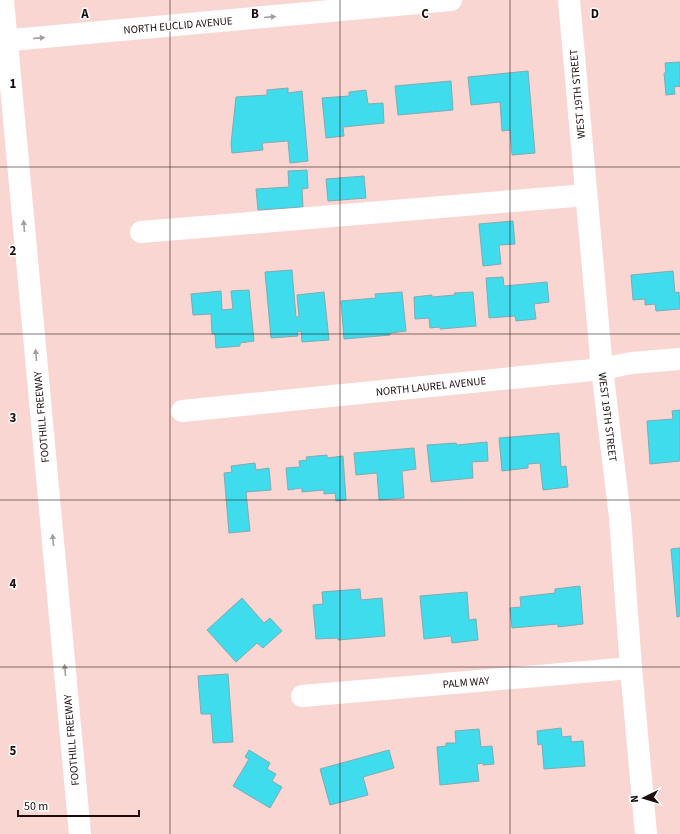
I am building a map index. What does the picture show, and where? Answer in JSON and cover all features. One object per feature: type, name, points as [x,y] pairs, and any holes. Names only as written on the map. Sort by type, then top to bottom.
[{"type":"main road","name":"FOOTHILL FREEWAY","points":[[3,0],[80,834]]},
{"type":"main road","name":"NORTH EUCLID AVENUE","points":[[0,41],[451,0]]},
{"type":"main road","name":"WEST 19TH STREET","points":[[569,0],[602,369],[620,517],[631,668],[646,834]]},
{"type":"main road","points":[[141,232],[586,195]]},
{"type":"main road","name":"NORTH LAUREL AVENUE","points":[[182,411],[602,369],[631,363],[680,359]]},
{"type":"main road","name":"PALM WAY","points":[[302,696],[631,668]]},
{"type":"building","points":[[680,62],[680,87],[674,87],[675,94],[666,95],[664,73],[666,73],[665,63]]},
{"type":"building","points":[[528,71],[535,153],[512,155],[510,130],[502,131],[500,102],[471,105],[468,77]]},
{"type":"building","points":[[451,81],[453,110],[398,115],[395,86]]},
{"type":"building","points":[[288,88],[288,93],[302,91],[308,161],[290,163],[288,141],[262,143],[263,150],[232,153],[231,144],[236,97],[267,95],[267,90]]},
{"type":"building","points":[[366,90],[368,104],[383,103],[384,123],[343,127],[344,136],[326,138],[322,98],[349,96],[349,92]]},
{"type":"building","points":[[307,170],[308,188],[302,189],[303,207],[258,210],[256,189],[289,187],[288,171]]},
{"type":"building","points":[[364,176],[366,198],[328,201],[326,179]]},
{"type":"building","points":[[513,221],[515,244],[499,245],[501,264],[483,266],[479,224]]},
{"type":"building","points":[[292,270],[296,317],[299,317],[297,295],[324,292],[329,340],[302,342],[301,331],[297,332],[298,336],[271,338],[265,272]]},
{"type":"building","points":[[673,271],[675,293],[679,292],[680,309],[656,311],[655,304],[645,305],[645,299],[633,300],[631,275]]},
{"type":"building","points":[[503,277],[504,286],[547,282],[549,302],[534,304],[536,319],[516,321],[515,316],[489,318],[486,278]]},
{"type":"building","points":[[249,290],[254,341],[240,343],[240,346],[216,348],[215,334],[212,334],[211,314],[193,315],[191,294],[221,291],[222,310],[233,309],[231,291]]},
{"type":"building","points":[[402,292],[406,331],[390,333],[390,335],[344,339],[341,301],[376,298],[375,294]]},
{"type":"building","points":[[473,292],[476,326],[440,329],[440,327],[430,328],[429,318],[415,319],[414,297],[432,295],[432,297],[455,295],[454,293]]},
{"type":"building","points":[[680,410],[680,461],[650,464],[647,421],[673,419],[672,411]]},
{"type":"building","points":[[559,433],[561,467],[566,466],[568,487],[543,490],[540,463],[528,464],[528,468],[502,471],[499,438]]},
{"type":"building","points":[[487,442],[488,461],[472,462],[473,478],[431,482],[427,445],[456,443],[457,445]]},
{"type":"building","points":[[414,448],[416,469],[402,471],[404,498],[379,500],[377,473],[356,475],[354,453]]},
{"type":"building","points":[[327,455],[327,458],[343,456],[346,500],[336,501],[335,493],[324,494],[324,490],[302,492],[302,488],[288,490],[286,468],[300,467],[299,461],[307,460],[306,457]]},
{"type":"building","points":[[255,463],[256,470],[269,468],[271,490],[246,492],[250,531],[229,533],[224,473],[232,472],[231,466]]},
{"type":"building","points":[[680,548],[680,616],[677,617],[671,549]]},
{"type":"building","points":[[580,586],[583,624],[558,627],[558,624],[512,628],[510,608],[521,607],[520,597],[555,593],[555,589]]},
{"type":"building","points":[[360,589],[361,600],[382,598],[385,636],[338,640],[338,638],[316,639],[313,605],[323,604],[322,592]]},
{"type":"building","points":[[467,592],[469,620],[476,619],[478,640],[452,643],[451,636],[424,639],[420,596]]},
{"type":"building","points":[[242,598],[264,623],[270,618],[282,631],[263,648],[257,643],[236,662],[207,630]]},
{"type":"building","points":[[228,674],[233,742],[213,743],[211,714],[201,714],[198,676]]},
{"type":"building","points":[[561,728],[562,737],[571,736],[571,742],[583,741],[585,766],[544,769],[542,744],[538,745],[537,731]]},
{"type":"building","points":[[479,729],[481,747],[492,746],[494,764],[477,764],[479,781],[440,785],[437,747],[446,746],[446,743],[456,743],[455,731]]},
{"type":"building","points":[[249,750],[270,763],[267,769],[276,774],[272,781],[282,787],[270,808],[233,786],[249,759],[245,757]]},
{"type":"building","points":[[389,750],[394,768],[363,777],[368,795],[330,805],[320,769]]}]
